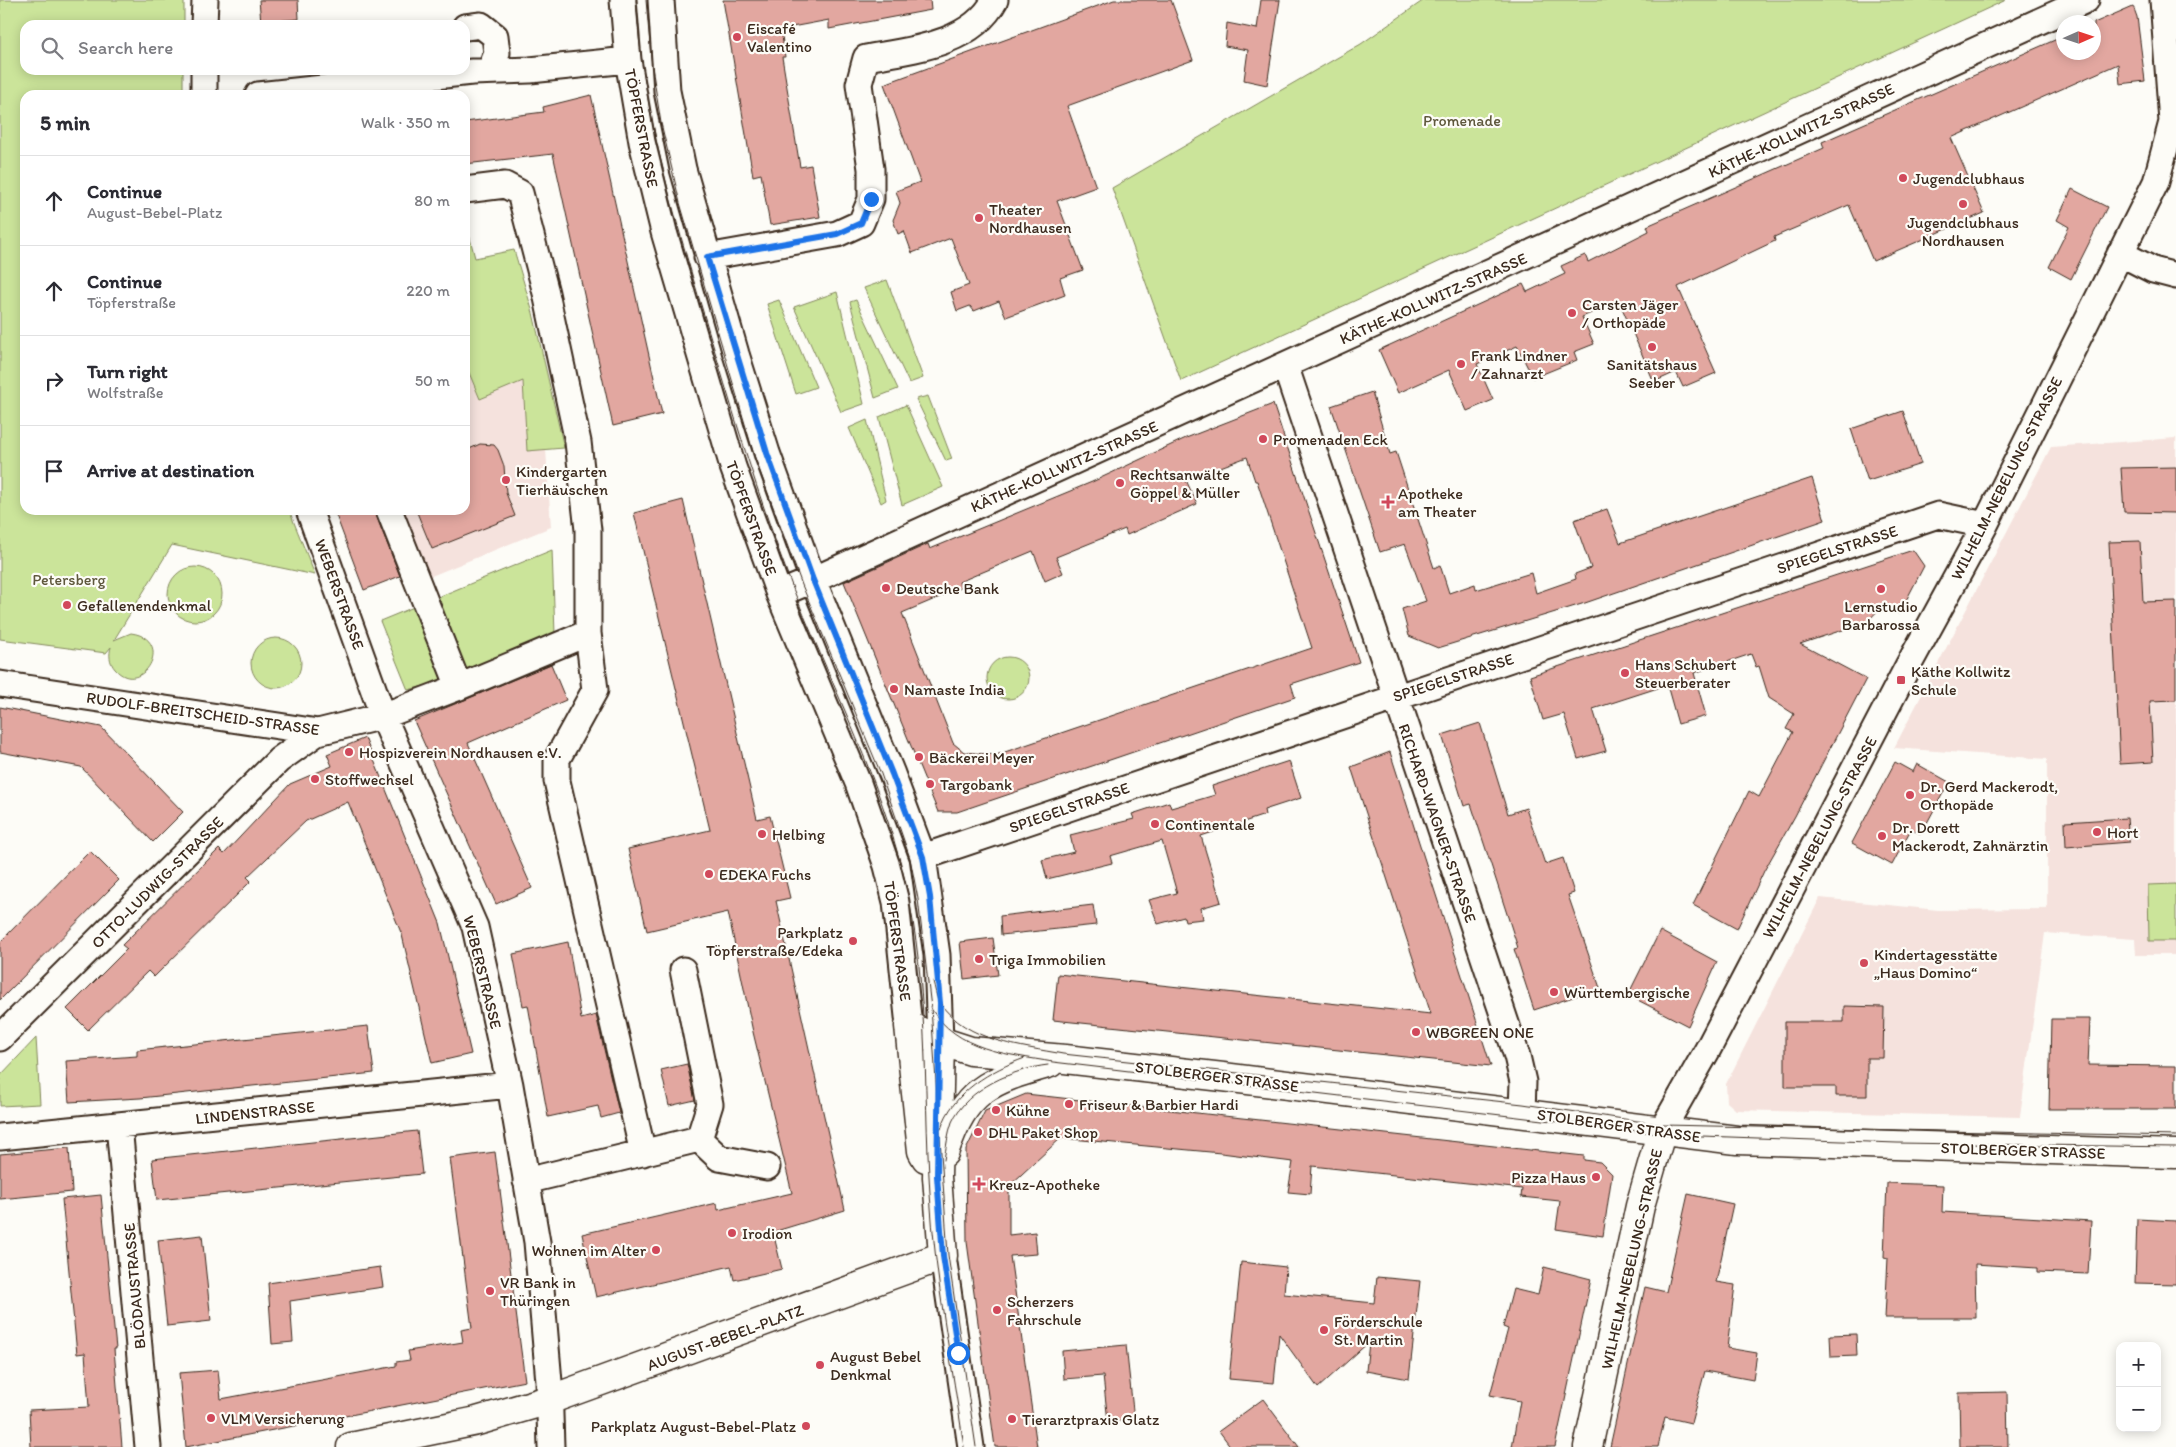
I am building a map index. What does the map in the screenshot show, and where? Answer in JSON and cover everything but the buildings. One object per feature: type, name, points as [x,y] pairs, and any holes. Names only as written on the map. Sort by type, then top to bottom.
[{"type":"main road","name":"STOLBERGER STRASSE","points":[[909,1026],[940,1041],[971,1051],[1065,1058],[1522,1112],[1736,1140],[2176,1154]]},
{"type":"main road","points":[[909,1026],[922,1151],[937,1175]]},
{"type":"main road","points":[[940,1041],[937,1175],[943,1256]]},
{"type":"main road","name":"STOLBERGER STRASSE","points":[[937,1175],[955,1122],[975,1094],[1006,1076],[1065,1058]]},
{"type":"main road","name":"WILHELM-NEBELUNG-STRASSE","points":[[1588,1447],[1640,1206],[1662,1130]]},
{"type":"main road","name":"AUGUST-BEBEL-PLATZ","points":[[351,1447],[477,1420],[549,1400],[943,1256]]},
{"type":"street","points":[[204,20],[205,0]]},
{"type":"street","name":"TÖPFERSTRASSE","points":[[623,0],[628,60],[642,142],[669,249],[732,467],[779,594],[861,790],[887,866],[896,902],[909,1026]]},
{"type":"street","name":"TÖPFERSTRASSE","points":[[661,0],[667,91],[683,169],[707,257],[767,453],[813,580],[892,774],[923,857],[937,955],[940,1041]]},
{"type":"street","points":[[707,257],[837,234],[861,223],[871,199],[870,169],[860,84],[866,58],[924,48],[952,39],[978,19],[995,0]]},
{"type":"street","name":"KÄTHE-KOLLWITZ-STRASSE","points":[[779,594],[2086,0]]},
{"type":"street","name":"WILHELM-NEBELUNG-STRASSE","points":[[1662,1130],[1708,1049],[1908,666],[1985,525],[2156,182],[2172,122],[2163,0]]},
{"type":"street","points":[[470,26],[480,25],[495,36],[497,54],[490,70]]},
{"type":"street","points":[[470,72],[530,70],[628,60]]},
{"type":"street","points":[[204,75],[204,90]]},
{"type":"street","points":[[304,90],[444,75]]},
{"type":"street","points":[[470,189],[505,185],[520,194],[546,293],[578,442],[588,530],[588,634],[595,690],[557,759],[557,781],[643,1153]]},
{"type":"street","points":[[2120,253],[2153,270],[2176,276]]},
{"type":"street","name":"RICHARD-WAGNER-STRASSE","points":[[1285,365],[1517,1056],[1523,1082],[1522,1112]]},
{"type":"street","name":"WEBERSTRASSE","points":[[311,515],[383,716],[475,927],[510,1085],[537,1242],[549,1400]]},
{"type":"street","points":[[390,515],[459,687]]},
{"type":"street","name":"SPIEGELSTRASSE","points":[[923,857],[1395,696],[1938,515],[1985,525]]},
{"type":"street","name":"RUDOLF-BREITSCHEID-STRASSE","points":[[0,684],[318,732],[383,716],[588,634]]},
{"type":"street","name":"OTTO-LUDWIG-STRASSE","points":[[0,1038],[278,760],[318,732]]},
{"type":"street","points":[[683,970],[710,1104],[699,1139]]},
{"type":"street","name":"LINDENSTRASSE","points":[[0,1137],[510,1085]]},
{"type":"street","name":"BLÖDAUSTRASSE","points":[[118,1125],[148,1447]]},
{"type":"street","points":[[526,1181],[699,1139]]},
{"type":"street","points":[[699,1139],[719,1158],[767,1167]]},
{"type":"street","points":[[943,1256],[971,1447]]},
{"type":"street","points":[[549,1400],[551,1447]]},
{"type":"shaded area","name":"Kindergarten Tierhäuschen","points":[[470,368],[523,381],[527,450],[546,449],[551,527],[429,577],[404,515],[470,515]]},
{"type":"shaded area","points":[[2176,438],[2176,955],[2136,955],[2135,939],[2045,933],[2020,1117],[1736,1110],[1727,1102],[1726,1084],[1820,898],[1938,910],[2047,909],[2047,759],[1894,748],[2051,447]]},
{"type":"green space","name":"Petersberg","points":[[0,0],[184,0],[184,20],[20,20],[20,75],[183,75],[183,90],[20,90],[20,515],[291,515],[315,575],[172,545],[114,640],[131,633],[145,638],[152,645],[153,655],[150,664],[144,672],[135,677],[125,676],[115,669],[110,658],[111,647],[106,653],[0,639]]},
{"type":"green space","name":"Promenade","points":[[1424,0],[2006,0],[1181,381],[1112,188],[1361,44]]},
{"type":"green space","points":[[470,238],[475,258],[514,250],[533,313],[564,448],[527,451],[523,381],[480,399],[470,375]]},
{"type":"green space","points":[[887,280],[923,378],[909,383],[864,288]]},
{"type":"green space","points":[[837,292],[864,404],[841,412],[794,307]]},
{"type":"green space","points":[[779,300],[816,387],[796,394],[767,304]]},
{"type":"green space","points":[[856,300],[898,389],[875,398],[850,302]]},
{"type":"green space","points":[[928,396],[952,459],[946,461],[916,399]]},
{"type":"green space","points":[[906,405],[943,487],[902,505],[879,417]]},
{"type":"green space","points":[[867,420],[886,500],[881,503],[849,428]]},
{"type":"green space","points":[[552,550],[555,634],[444,681],[408,690],[380,621]]},
{"type":"green space","points":[[190,567],[200,567],[210,571],[218,579],[222,594],[218,609],[210,617],[200,621],[190,621],[180,617],[172,609],[168,599],[168,589],[172,579],[180,571]]},
{"type":"green space","points":[[276,638],[286,640],[294,645],[299,653],[301,663],[299,673],[294,681],[286,686],[276,688],[266,686],[258,681],[253,673],[251,663],[253,653],[258,645],[266,640]]},
{"type":"green space","points":[[1008,657],[1023,663],[1029,678],[1023,693],[1008,699],[993,693],[987,678],[993,663]]},
{"type":"green space","points":[[2176,884],[2176,941],[2149,941],[2148,885]]},
{"type":"green space","points":[[36,1038],[40,1104],[0,1106],[0,1076]]},
{"type":"tram line","points":[[636,0],[645,80],[670,199],[724,383],[756,485],[792,586],[876,789],[899,858],[909,899],[916,941],[924,1025],[932,1226],[964,1447]]},
{"type":"tram line","points":[[646,0],[652,67],[661,123],[680,203],[755,458],[802,585],[881,774],[910,858],[918,899],[931,1008],[948,1255],[976,1447]]},
{"type":"tram line","points":[[933,981],[940,1003],[951,1016],[965,1026],[980,1034],[1013,1045],[1063,1054],[1523,1104],[1664,1125],[2176,1136]]},
{"type":"tram line","points":[[930,1007],[941,1022],[969,1042],[1001,1053],[1018,1056],[1053,1062],[1636,1131],[1674,1135],[1897,1143],[2176,1147]]},
{"type":"tram line","points":[[941,1129],[946,1116],[963,1093],[986,1076],[1025,1058]]},
{"type":"tram line","points":[[944,1160],[952,1122],[959,1110],[969,1099],[993,1082],[1021,1071],[1048,1065]]},
{"type":"place","name":"Eiscafé Valentino","points":[[737,37]]},
{"type":"place","name":"Jugendclubhaus","points":[[1903,178]]},
{"type":"place","name":"Jugendclubhaus Nordhausen","points":[[1963,204]]},
{"type":"place","name":"Theater Nordhausen","points":[[979,218]]},
{"type":"place","name":"Carsten Jäger / Orthopäde","points":[[1572,313]]},
{"type":"place","name":"Sanitätshaus Seeber","points":[[1652,347]]},
{"type":"place","name":"Frank Lindner / Zahnarzt","points":[[1461,364]]},
{"type":"place","name":"Promenaden Eck","points":[[1263,439]]},
{"type":"place","name":"Kindergarten Tierhäuschen","points":[[506,480]]},
{"type":"place","name":"Rechtsanwälte Göppel & Müller","points":[[1120,483]]},
{"type":"place","name":"Apotheke am Theater","points":[[1388,502]]},
{"type":"place","name":"Deutsche Bank","points":[[886,588]]},
{"type":"place","name":"Lernstudio Barbarossa","points":[[1881,589]]},
{"type":"place","name":"Gefallenendenkmal","points":[[67,605]]},
{"type":"place","name":"Hans Schubert Steuerberater","points":[[1625,673]]},
{"type":"place","name":"Käthe Kollwitz Schule","points":[[1901,680]]},
{"type":"place","name":"Namaste India","points":[[894,689]]},
{"type":"place","name":"Hospizverein Nordhausen e.V.","points":[[349,752]]},
{"type":"place","name":"Bäckerei Meyer","points":[[919,757]]},
{"type":"place","name":"Stoffwechsel","points":[[315,779]]},
{"type":"place","name":"Targobank","points":[[930,784]]},
{"type":"place","name":"Dr. Gerd Mackerodt, Orthopäde","points":[[1910,795]]},
{"type":"place","name":"Continentale","points":[[1155,824]]},
{"type":"place","name":"Hort","points":[[2097,832]]},
{"type":"place","name":"Helbing","points":[[762,834]]},
{"type":"place","name":"Dr. Dorett Mackerodt, Zahnärztin","points":[[1882,836]]},
{"type":"place","name":"EDEKA Fuchs","points":[[709,874]]},
{"type":"place","name":"Parkplatz Töpferstraße/Edeka","points":[[853,941]]},
{"type":"place","name":"Triga Immobilien","points":[[979,959]]},
{"type":"place","name":"Kindertagesstätte „Haus Domino“","points":[[1864,963]]},
{"type":"place","name":"Württembergische","points":[[1554,992]]},
{"type":"place","name":"WBGREEN ONE","points":[[1416,1032]]},
{"type":"place","name":"Friseur & Barbier Hardi","points":[[1069,1104]]},
{"type":"place","name":"Kühne","points":[[996,1110]]},
{"type":"place","name":"DHL Paket Shop","points":[[978,1132]]},
{"type":"place","name":"Pizza Haus","points":[[1596,1177]]},
{"type":"place","name":"Kreuz-Apotheke","points":[[979,1184]]},
{"type":"place","name":"Irodion","points":[[732,1233]]},
{"type":"place","name":"Wohnen im Alter","points":[[656,1250]]},
{"type":"place","name":"VR Bank in Thüringen","points":[[490,1291]]},
{"type":"place","name":"Scherzers Fahrschule","points":[[997,1310]]},
{"type":"place","name":"Förderschule St. Martin","points":[[1324,1330]]},
{"type":"place","name":"August Bebel Denkmal","points":[[820,1365]]},
{"type":"place","name":"VLM Versicherung","points":[[211,1418]]},
{"type":"place","name":"Tierarztpraxis Glatz","points":[[1012,1419]]},
{"type":"place","name":"Parkplatz August-Bebel-Platz","points":[[806,1426]]},
{"type":"route","points":[[871,199],[861,223],[837,234],[707,257],[767,453],[813,580],[892,774],[923,857],[937,955],[940,1003],[937,1176],[943,1256],[958,1353]]}]
